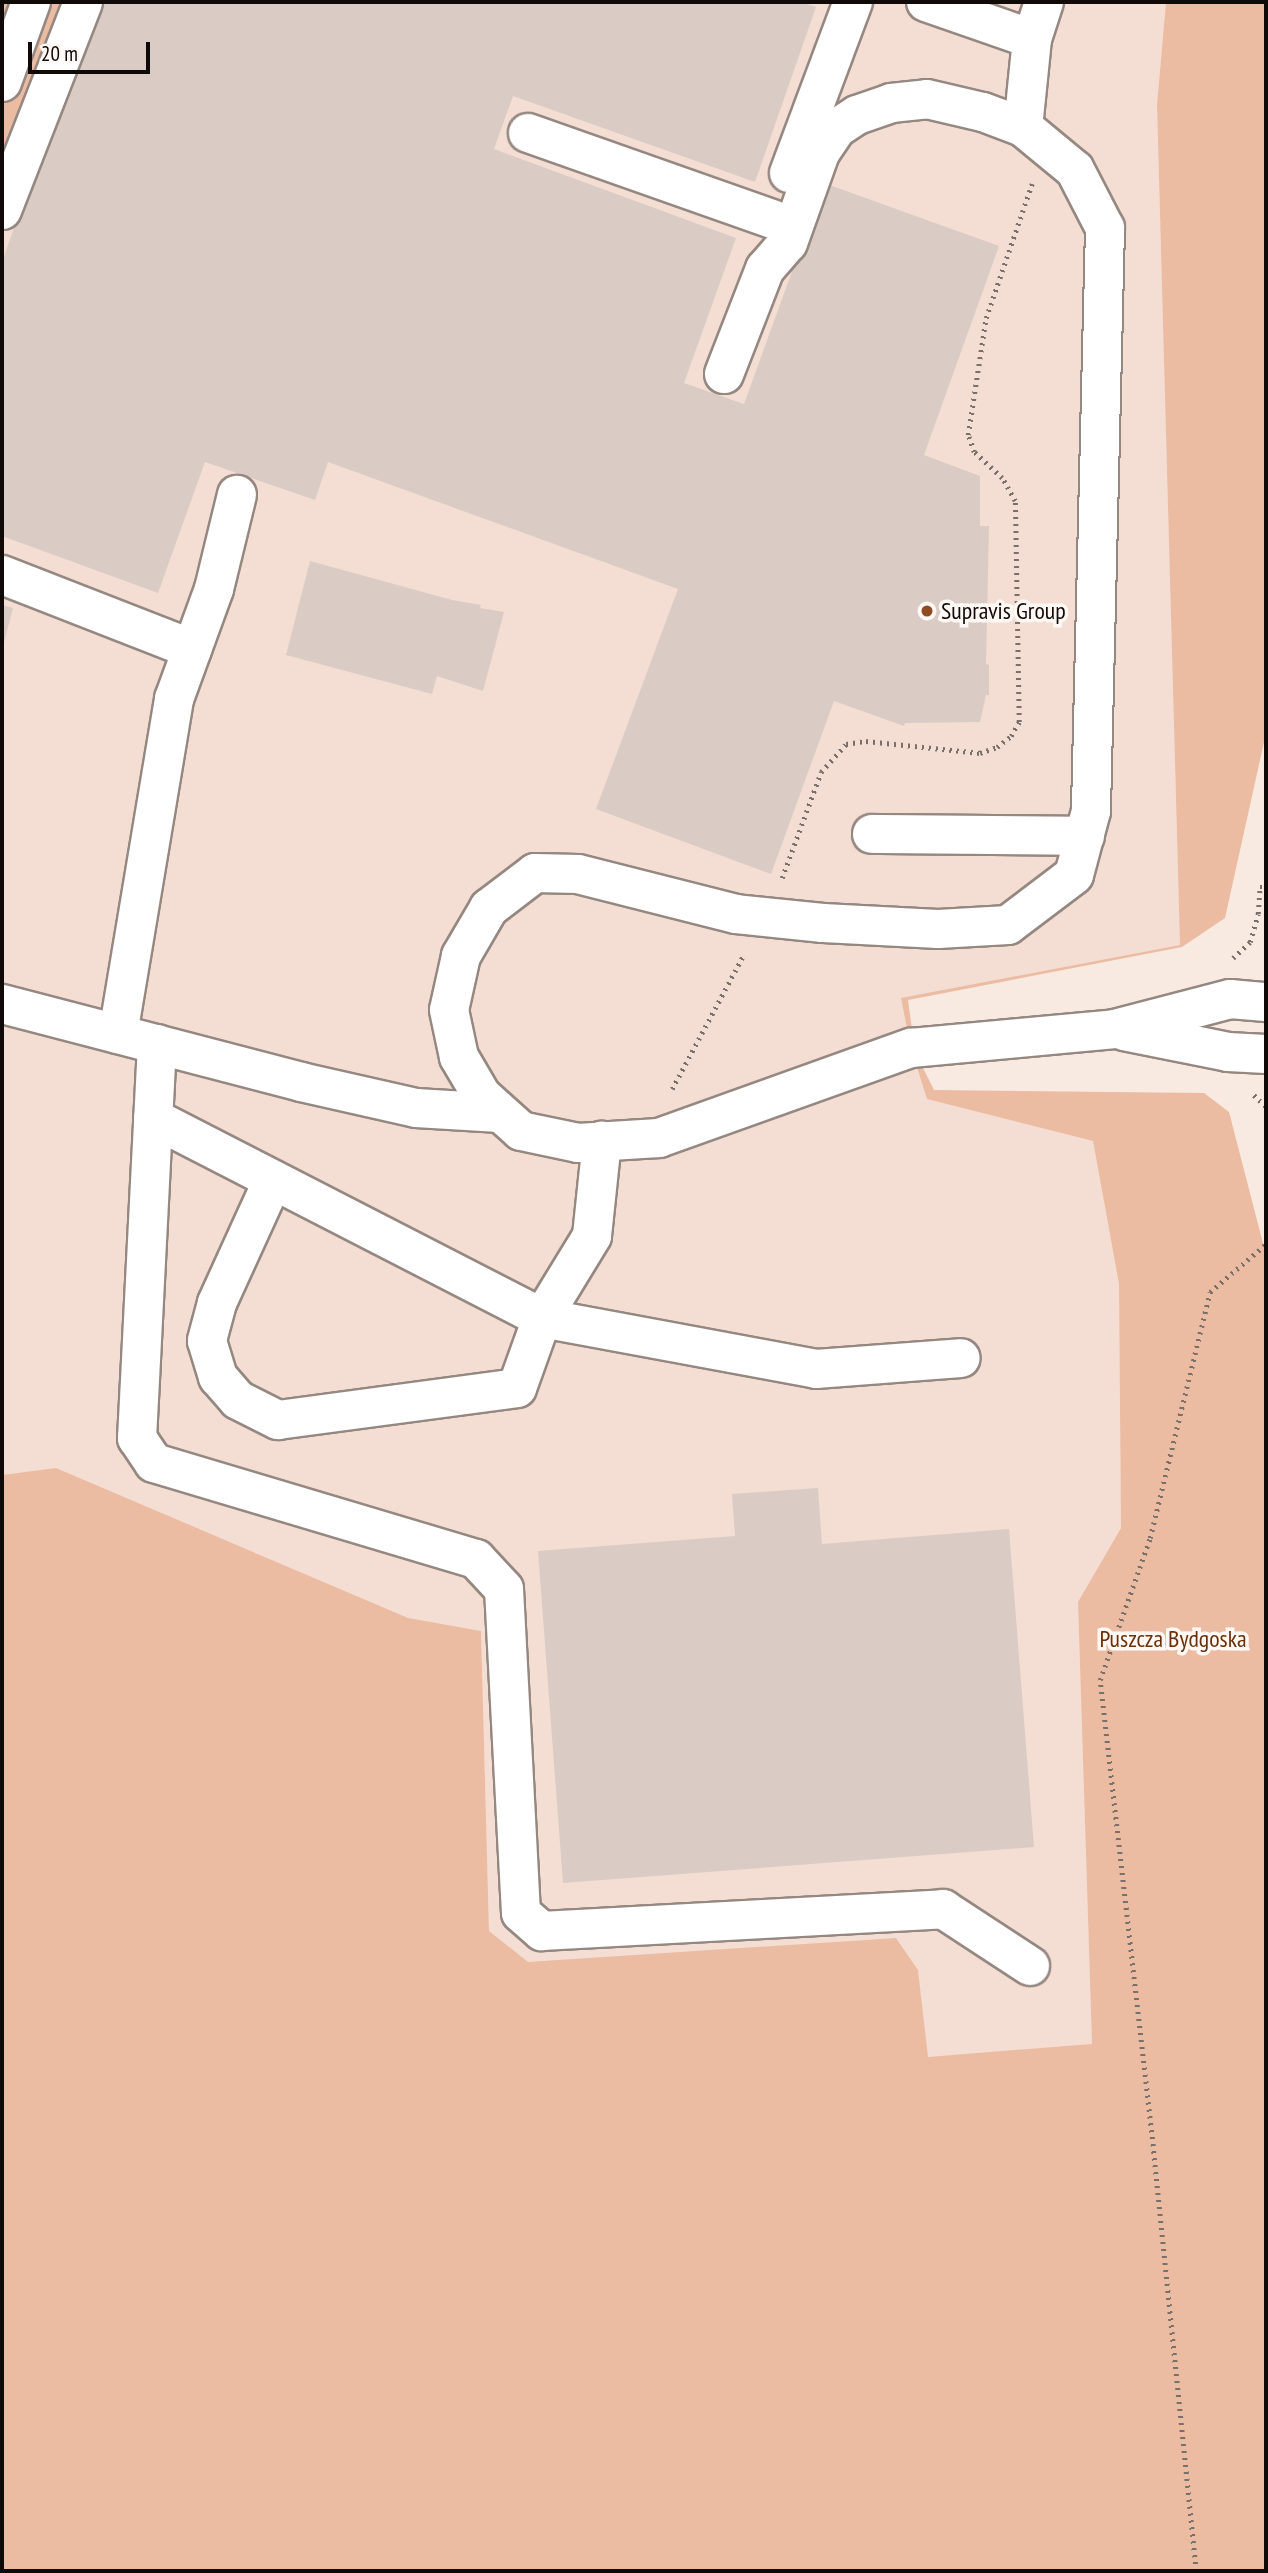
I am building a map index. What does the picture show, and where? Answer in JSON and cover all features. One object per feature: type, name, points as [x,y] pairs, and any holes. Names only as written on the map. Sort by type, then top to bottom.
[{"type":"lane","points":[[2,82],[30,2]]},
{"type":"lane","points":[[2,210],[83,2]]},
{"type":"lane","points":[[765,270],[766,233],[853,2]]},
{"type":"lane","points":[[926,2],[1032,39]]},
{"type":"lane","points":[[1036,138],[1032,39],[1044,2]]},
{"type":"lane","points":[[724,374],[765,270],[788,243],[820,153],[837,128],[857,115],[891,103],[927,99],[983,112],[1036,138],[1075,170],[1105,228],[1091,811],[1074,875],[1008,925],[938,929],[736,914],[578,874],[535,873],[489,908],[461,956],[449,1010],[459,1057],[482,1097],[521,1131],[578,1143],[659,1138],[911,1048],[1115,1029],[1230,999],[1266,1002]]},
{"type":"lane","points":[[528,133],[772,219]]},
{"type":"lane","points":[[118,1034],[174,699],[214,589],[237,495]]},
{"type":"lane","points":[[2,575],[192,649]]},
{"type":"lane","points":[[872,834],[1085,836]]},
{"type":"lane","points":[[2,1004],[301,1082],[416,1108],[500,1112]]},
{"type":"lane","points":[[1115,1029],[1228,1052],[1266,1054]]},
{"type":"lane","points":[[157,1044],[137,1438],[154,1463],[476,1559],[504,1589],[521,1913],[542,1931],[943,1909],[1030,1966]]},
{"type":"lane","points":[[153,1118],[542,1318],[816,1370],[961,1358]]},
{"type":"lane","points":[[273,1180],[216,1303],[207,1341],[218,1377],[238,1400],[278,1420],[517,1388],[542,1318],[592,1236],[602,1142]]},
{"type":"path","points":[[646,1139],[779,886],[821,772],[846,744],[866,741],[980,753],[997,747],[1011,736],[1019,722],[1015,501],[1002,478],[974,452],[968,435],[986,318],[1025,197],[1036,138]]},
{"type":"path","points":[[1196,2571],[1153,2146],[1100,1680],[1150,1538],[1210,1292],[1266,1244]]},
{"type":"shaded area","points":[[60,2],[1166,2],[1157,105],[1180,945],[902,998],[927,1099],[1093,1141],[1119,1284],[1121,1528],[1078,1602],[1092,2045],[927,2057],[918,1970],[896,1938],[528,1963],[489,1931],[481,1631],[408,1619],[56,1468],[2,1475],[2,166]]},
{"type":"green space","points":[[2,2],[60,2],[2,166]]},
{"type":"green space","name":"Puszcza Bydgoska","points":[[1166,2],[1266,2],[1266,733],[1225,918],[1182,947],[908,1000],[915,1052],[934,1090],[1204,1093],[1229,1112],[1266,1255],[1266,2571],[2,2571],[2,1475],[56,1468],[408,1618],[481,1631],[489,1931],[528,1962],[896,1938],[918,1970],[928,2057],[1092,2044],[1078,1602],[1121,1528],[1119,1284],[1093,1141],[927,1099],[911,1048],[901,998],[1180,945],[1157,105]]},
{"type":"building","points":[[94,2],[801,2],[816,7],[755,182],[513,96],[494,149],[736,238],[684,383],[744,404],[824,183],[999,246],[924,455],[980,476],[980,526],[989,526],[986,664],[989,665],[989,695],[986,695],[980,722],[905,723],[904,726],[834,701],[771,874],[596,809],[678,589],[328,462],[315,500],[205,462],[158,593],[2,536],[2,262]]},
{"type":"building","points":[[310,561],[452,600],[481,605],[480,608],[504,612],[483,691],[437,676],[432,694],[286,655]]},
{"type":"building","points":[[2,605],[13,608],[3,646],[2,646]]},
{"type":"building","points":[[818,1488],[822,1544],[1009,1529],[1034,1847],[563,1883],[538,1551],[735,1536],[732,1494]]},
{"type":"place","name":"Supravis Group","points":[[927,611]]}]
